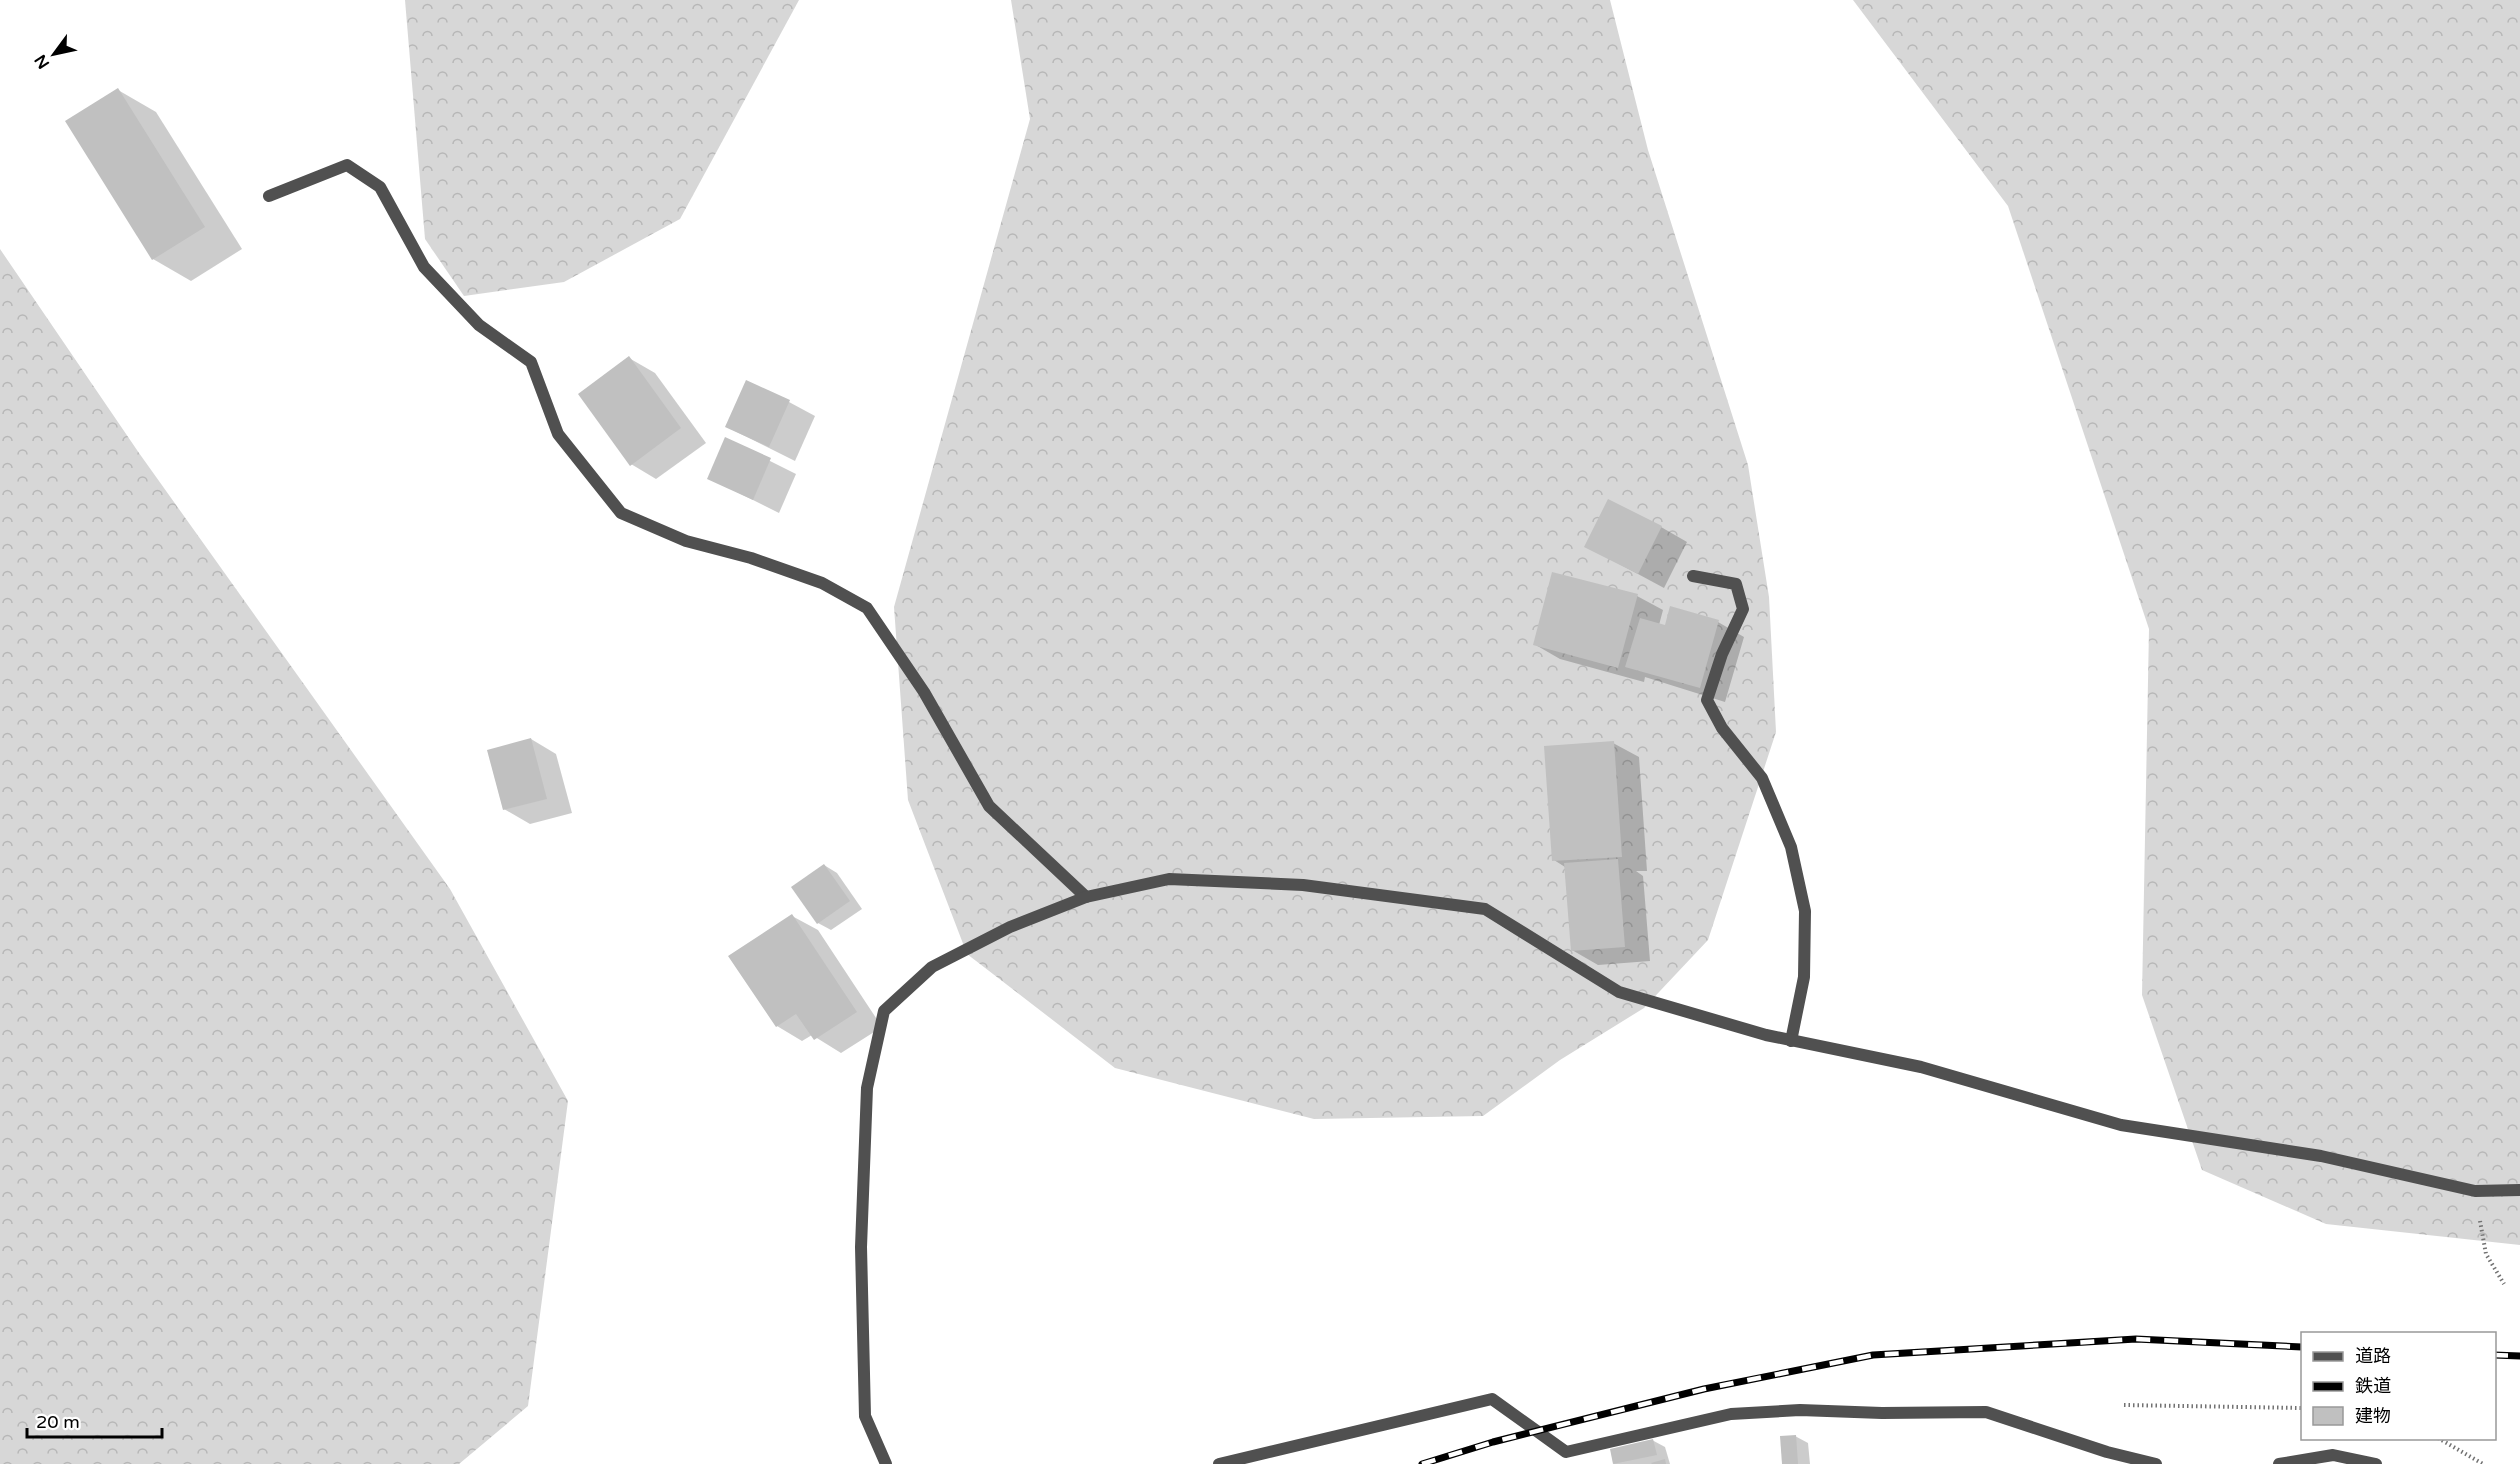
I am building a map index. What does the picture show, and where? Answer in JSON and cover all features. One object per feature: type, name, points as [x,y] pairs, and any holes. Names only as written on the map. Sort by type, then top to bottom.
[{"type":"street","points":[[269,196],[347,165],[380,187],[424,267],[479,325],[531,362],[558,434],[621,513],[686,541],[751,558],[822,583],[867,608],[924,692],[989,806],[1086,897]]},
{"type":"street","points":[[1693,576],[1736,584],[1743,609],[1722,654],[1707,700],[1722,728],[1762,778],[1791,847],[1805,911],[1804,977],[1791,1041]]},
{"type":"street","points":[[886,1464],[865,1416],[861,1247],[867,1088],[884,1011],[932,968],[1010,927],[1086,897],[1169,879],[1303,885],[1485,909],[1619,992],[1791,1041],[1921,1067],[2121,1125],[2322,1156],[2475,1191],[2520,1190]]},
{"type":"street","points":[[1219,1464],[1492,1399],[1566,1452],[1731,1414],[1800,1410],[1882,1413],[1986,1412],[2107,1452],[2156,1464]]},
{"type":"street","points":[[2279,1464],[2333,1455],[2376,1464]]},
{"type":"path","points":[[2475,1191],[2486,1254],[2504,1284]]},
{"type":"path","points":[[2124,1404],[2301,1408]]},
{"type":"path","points":[[2441,1440],[2483,1464]]},
{"type":"green space","points":[[405,0],[799,0],[680,219],[564,282],[464,296],[425,239]]},
{"type":"green space","points":[[1011,0],[1610,0],[1648,150],[1748,465],[1769,597],[1776,732],[1708,940],[1644,1008],[1560,1060],[1483,1116],[1314,1119],[1115,1068],[967,954],[908,800],[894,607],[1030,119]]},
{"type":"green space","points":[[1853,0],[2520,0],[2520,1245],[2326,1224],[2202,1170],[2142,995],[2149,629],[2008,206]]},
{"type":"green space","points":[[0,249],[139,453],[450,889],[568,1101],[528,1406],[459,1464],[0,1464]]},
{"type":"building","points":[[118,88],[205,227],[152,260],[65,121]]},
{"type":"building","points":[[629,356],[681,428],[630,466],[578,394]]},
{"type":"building","points":[[746,380],[790,400],[769,447],[725,427]]},
{"type":"building","points":[[725,437],[771,458],[753,500],[707,479]]},
{"type":"building","points":[[1608,499],[1662,526],[1638,574],[1584,547]]},
{"type":"building","points":[[1552,572],[1638,594],[1618,668],[1533,645]]},
{"type":"building","points":[[1670,606],[1719,620],[1700,688],[1625,667],[1640,618],[1665,625]]},
{"type":"building","points":[[531,738],[547,799],[503,810],[487,750]]},
{"type":"building","points":[[1614,741],[1622,857],[1552,861],[1544,746]]},
{"type":"building","points":[[1618,859],[1625,947],[1571,951],[1564,863]]},
{"type":"building","points":[[824,864],[850,901],[817,924],[791,887]]},
{"type":"building","points":[[792,914],[857,1012],[814,1040],[796,1014],[776,1027],[728,956]]},
{"type":"building","points":[[1796,1435],[1798,1464],[1782,1464],[1780,1436]]},
{"type":"building","points":[[1653,1439],[1657,1455],[1613,1464],[1610,1449]]},
{"type":"building","points":[[1665,1459],[1666,1464],[1651,1463]]},
{"type":"railway","points":[[1422,1464],[1493,1442],[1704,1389],[1873,1355],[2136,1339],[2301,1347]]},
{"type":"railway","points":[[2496,1355],[2520,1356]]}]
